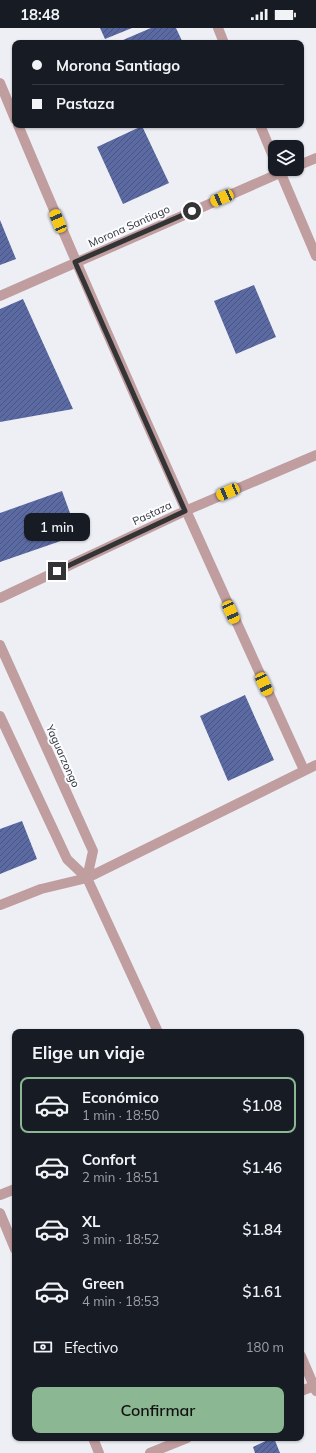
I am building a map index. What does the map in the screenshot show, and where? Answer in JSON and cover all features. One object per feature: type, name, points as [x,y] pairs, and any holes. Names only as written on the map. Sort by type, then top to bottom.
[{"type":"street","points":[[218,28],[223,40]]},
{"type":"street","points":[[0,83],[12,112]]},
{"type":"street","points":[[19,128],[75,262],[185,511],[304,770]]},
{"type":"street","points":[[261,128],[268,144]]},
{"type":"street","points":[[304,163],[316,158]]},
{"type":"street","name":"Morona Santiago","points":[[0,296],[269,176]]},
{"type":"street","points":[[285,176],[316,256]]},
{"type":"street","name":"Pastaza","points":[[0,598],[185,511],[316,455]]},
{"type":"street","name":"Yaguarzongo","points":[[0,645],[93,851],[87,878]]},
{"type":"street","points":[[0,716],[67,859],[87,878],[157,1029]]},
{"type":"street","points":[[0,905],[41,889],[87,878],[316,765]]},
{"type":"street","points":[[0,1195],[12,1190]]},
{"type":"street","points":[[0,1213],[12,1242]]},
{"type":"street","points":[[304,1363],[315,1388],[304,1390]]},
{"type":"street","points":[[94,1441],[99,1453]]},
{"type":"street","points":[[150,1453],[180,1441]]},
{"type":"building","points":[[100,28],[132,28],[105,39]]},
{"type":"building","points":[[151,28],[176,28],[182,40],[123,40]]},
{"type":"building","points":[[138,128],[143,128],[169,183],[123,204],[97,147]]},
{"type":"building","points":[[0,220],[16,259],[0,265]]},
{"type":"building","points":[[254,285],[276,337],[236,354],[214,301]]},
{"type":"building","points":[[23,299],[73,409],[0,422],[0,309]]},
{"type":"building","points":[[62,491],[78,535],[0,562],[0,513]]},
{"type":"building","points":[[245,695],[274,760],[228,781],[200,716]]},
{"type":"building","points":[[22,821],[37,859],[0,874],[0,829]]},
{"type":"building","points":[[266,1441],[275,1441],[280,1453],[255,1453],[253,1447]]},
{"type":"route","points":[[57,571],[185,511],[75,262],[192,211]]}]
